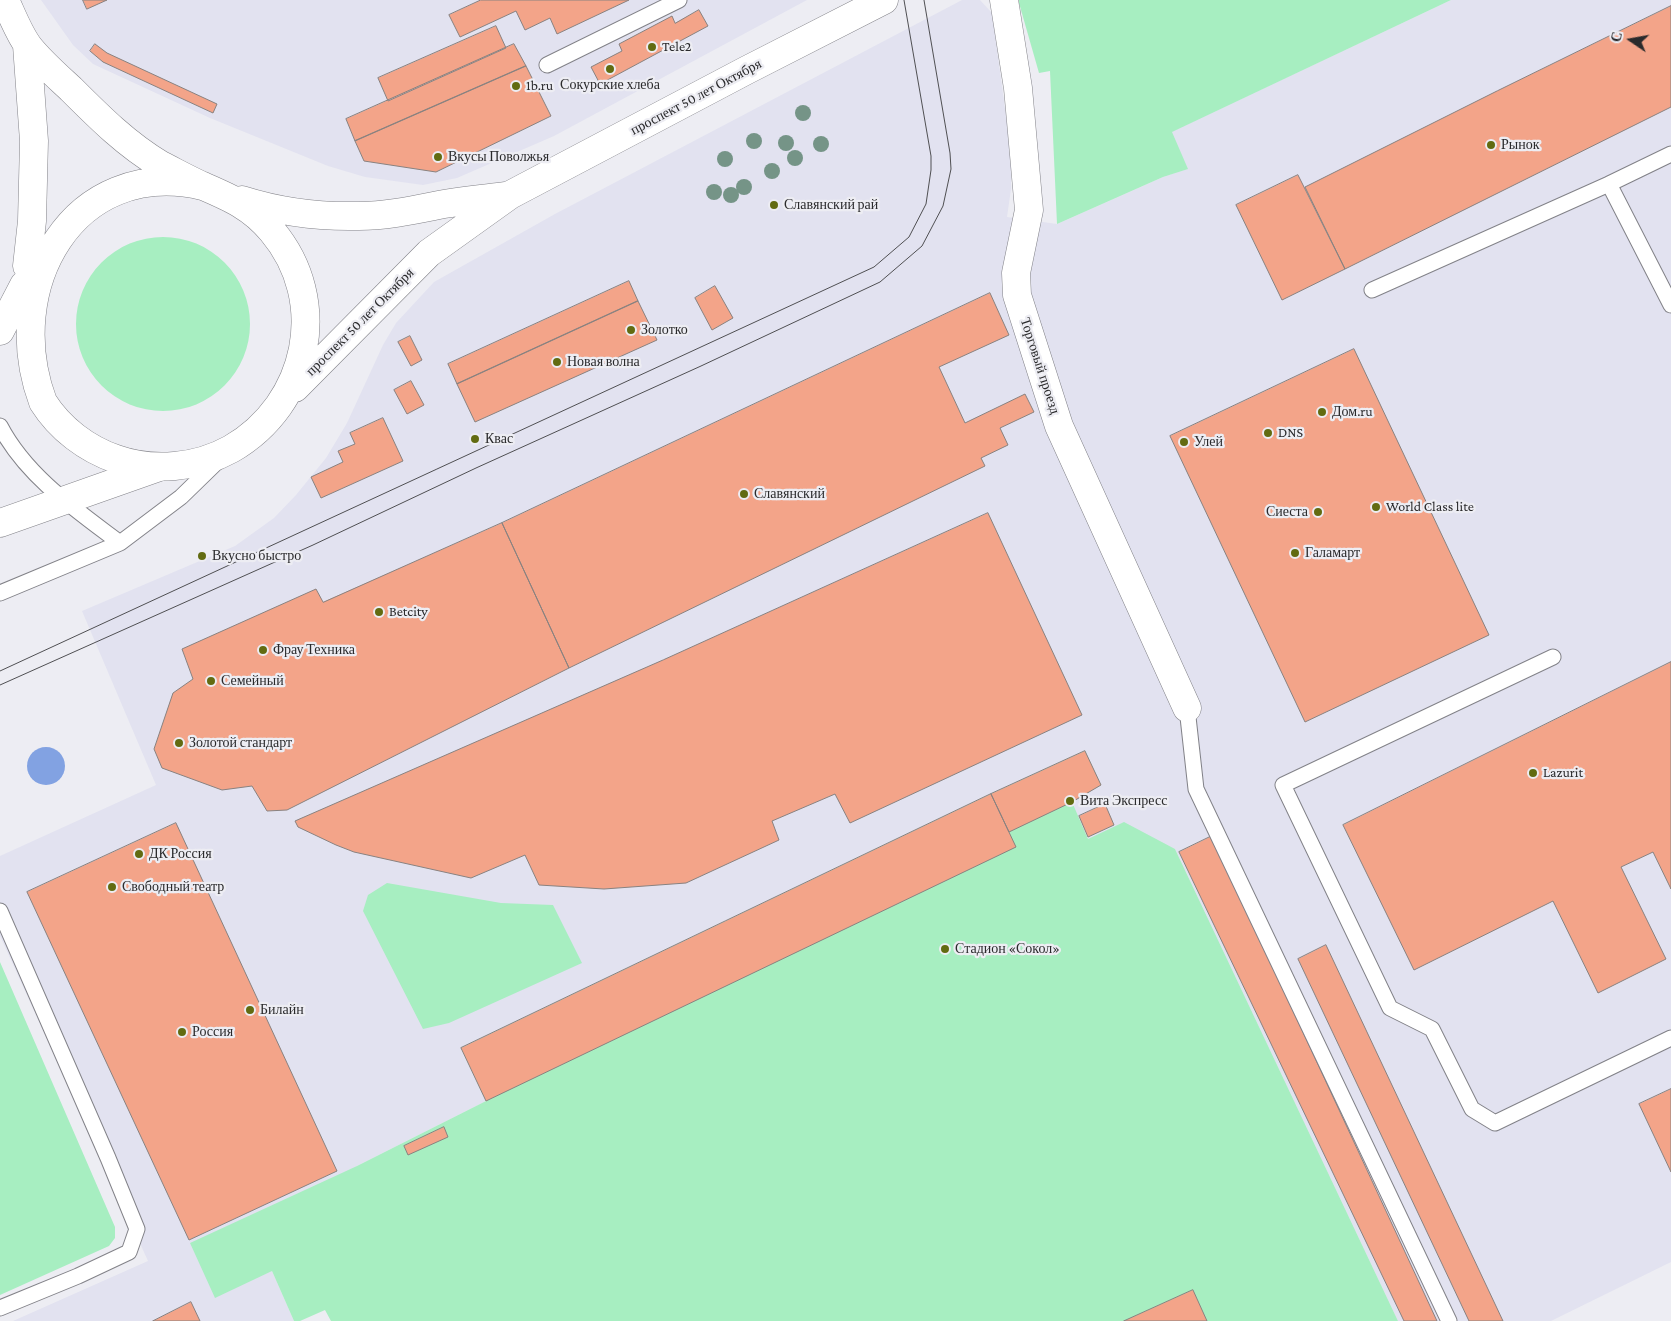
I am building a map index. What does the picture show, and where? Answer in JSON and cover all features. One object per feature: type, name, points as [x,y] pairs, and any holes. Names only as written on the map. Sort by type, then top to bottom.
[{"type":"main road","points":[[5,0],[27,45],[108,126],[157,163],[247,208],[271,230],[290,257],[302,288],[306,320],[304,345],[299,368],[285,398],[262,428],[230,450],[196,463],[160,467],[134,464],[109,456],[97,451],[65,429],[48,409],[31,381],[22,350],[19,324],[32,221],[34,141],[27,45]]},
{"type":"main road","name":"проспект 50 лет Октября","points":[[285,398],[429,253],[510,195],[884,0]]},
{"type":"main road","name":"Торговый проезд","points":[[1004,0],[1018,88],[1029,210],[1016,273],[1018,295],[1059,426],[1187,708]]},
{"type":"main road","points":[[0,331],[43,244],[63,221],[87,203],[114,190],[144,182],[174,181],[214,191]]},
{"type":"main road","name":"проспект 50 лет Октября","points":[[214,191],[284,211],[314,215],[345,216],[390,214],[510,195]]},
{"type":"main road","points":[[0,523],[160,467]]},
{"type":"lane","points":[[547,65],[679,0]]},
{"type":"lane","points":[[1372,290],[1609,184],[1671,154]]},
{"type":"lane","points":[[1609,184],[1671,305]]},
{"type":"lane","points":[[0,426],[22,459],[65,501],[120,543]]},
{"type":"lane","points":[[0,593],[120,543],[181,497],[230,450]]},
{"type":"lane","points":[[1553,657],[1283,785],[1390,1008],[1432,1029],[1472,1109],[1495,1123],[1671,1038]]},
{"type":"lane","points":[[1187,708],[1196,789],[1449,1321]]},
{"type":"lane","points":[[0,911],[137,1229],[129,1252],[78,1276],[0,1308]]},
{"type":"shaded area","points":[[41,0],[807,0],[554,136],[457,178],[423,185],[365,177],[328,166],[210,118],[93,64],[73,45]]},
{"type":"shaded area","points":[[962,0],[980,0],[992,13],[1011,153],[1011,189],[1007,217],[1057,224],[1163,177],[1187,169],[1171,132],[1451,0],[1671,0],[1671,1262],[1551,1321],[1398,1321],[1175,849],[1088,839],[461,1049],[486,1101],[357,1166],[272,1271],[294,1321],[13,1321],[148,1261],[0,936],[0,856],[156,785],[82,611],[235,546],[274,518],[296,495],[326,458],[347,423],[383,345],[396,323],[434,282],[555,214]]},
{"type":"green space","points":[[1019,0],[1451,0],[1172,132],[1188,169],[1163,177],[1057,224],[1050,71],[1039,73]]},
{"type":"green space","points":[[163,237],[180,239],[204,247],[230,269],[240,283],[246,299],[250,324],[248,341],[240,365],[218,391],[204,401],[188,407],[163,411],[146,409],[122,401],[96,379],[86,365],[80,349],[76,324],[78,307],[86,283],[108,257],[122,247],[138,241]]},
{"type":"green space","name":"Стадион «Сокол»","points":[[1085,751],[1101,785],[1072,802],[1088,839],[1124,822],[1175,849],[1398,1321],[331,1321],[325,1310],[300,1321],[294,1321],[272,1271],[215,1298],[190,1243],[357,1166],[486,1101],[461,1048],[991,794]]},
{"type":"green space","points":[[387,883],[501,903],[553,905],[582,963],[449,1023],[423,1029],[363,911],[368,895]]},
{"type":"green space","points":[[0,962],[115,1227],[115,1238],[109,1246],[0,1295]]},
{"type":"water","points":[[46,747],[59,753],[65,766],[59,779],[46,785],[33,779],[27,766],[33,753]]},
{"type":"building","points":[[83,0],[107,0],[87,9]]},
{"type":"building","points":[[481,0],[629,0],[557,34],[550,18],[525,30],[516,11],[460,37],[449,15]]},
{"type":"building","name":"Рынок","points":[[1671,6],[1671,107],[1345,269],[1305,187]]},
{"type":"building","points":[[699,10],[708,26],[600,84],[591,67],[622,51],[619,44],[672,16],[675,23]]},
{"type":"building","points":[[496,26],[506,48],[388,101],[378,78]]},
{"type":"building","points":[[95,44],[107,53],[217,104],[213,113],[103,62],[90,51]]},
{"type":"building","points":[[514,44],[526,66],[355,141],[346,119]]},
{"type":"building","points":[[526,66],[551,116],[436,172],[364,161],[355,141]]},
{"type":"building","points":[[1298,175],[1345,269],[1282,300],[1236,205]]},
{"type":"building","points":[[629,281],[638,301],[457,384],[448,364]]},
{"type":"building","points":[[715,286],[733,318],[712,330],[695,298]]},
{"type":"building","name":"Славянский","points":[[990,293],[1009,335],[939,367],[965,423],[1025,394],[1034,412],[1000,428],[1008,445],[981,458],[985,466],[569,668],[502,523]]},
{"type":"building","name":"Новая волна","points":[[638,301],[657,340],[475,422],[457,384]]},
{"type":"building","points":[[410,336],[422,360],[411,366],[398,342]]},
{"type":"building","name":"Сиеста","points":[[1354,349],[1489,635],[1305,722],[1170,436]]},
{"type":"building","points":[[411,381],[424,405],[407,414],[394,390]]},
{"type":"building","points":[[383,418],[403,461],[321,498],[311,477],[343,462],[338,451],[355,444],[350,433]]},
{"type":"building","points":[[988,513],[1082,715],[850,823],[835,794],[772,821],[779,840],[686,883],[604,889],[539,885],[525,855],[471,878],[354,852],[298,827],[295,821],[663,660]]},
{"type":"building","points":[[502,523],[569,668],[287,810],[267,811],[252,786],[222,790],[162,768],[154,749],[173,693],[193,679],[182,649],[316,589],[323,602]]},
{"type":"building","points":[[1671,662],[1671,889],[1653,852],[1621,867],[1666,959],[1598,993],[1553,901],[1414,970],[1343,825]]},
{"type":"building","points":[[1085,751],[1101,785],[1072,802],[1009,832],[991,794]]},
{"type":"building","points":[[991,794],[1016,847],[486,1101],[461,1048]]},
{"type":"building","points":[[1105,804],[1114,825],[1088,837],[1079,816]]},
{"type":"building","name":"Россия","points":[[176,823],[337,1171],[189,1240],[27,892]]},
{"type":"building","points":[[1212,836],[1437,1321],[1404,1321],[1179,852]]},
{"type":"building","points":[[1326,945],[1503,1321],[1469,1321],[1298,959]]},
{"type":"building","points":[[1671,1089],[1671,1172],[1639,1104]]},
{"type":"building","points":[[444,1127],[448,1137],[408,1155],[404,1146]]},
{"type":"building","points":[[1193,1290],[1207,1321],[1124,1321]]},
{"type":"building","points":[[191,1302],[200,1321],[153,1321]]},
{"type":"tram line","points":[[0,671],[874,267],[909,237],[926,204],[931,170],[931,156],[904,0]]},
{"type":"tram line","points":[[0,685],[313,545],[880,282],[922,246],[943,206],[951,169],[950,153],[924,0]]},
{"type":"place","name":"Tele2","points":[[652,47]]},
{"type":"place","name":"Сокурские хлеба","points":[[610,69]]},
{"type":"place","name":"1b.ru","points":[[516,86]]},
{"type":"place","name":"Рынок","points":[[1491,145]]},
{"type":"place","name":"Вкусы Поволжья","points":[[438,157]]},
{"type":"place","name":"Славянский рай","points":[[774,205]]},
{"type":"place","name":"Золотко","points":[[631,330]]},
{"type":"place","name":"Новая волна","points":[[557,362]]},
{"type":"place","name":"Дом.ru","points":[[1322,412]]},
{"type":"place","name":"DNS","points":[[1268,433]]},
{"type":"place","name":"Квас","points":[[475,439]]},
{"type":"place","name":"Улей","points":[[1184,442]]},
{"type":"place","name":"Славянский","points":[[744,494]]},
{"type":"place","name":"World Class lite","points":[[1376,507]]},
{"type":"place","name":"Сиеста","points":[[1318,512]]},
{"type":"place","name":"Галамарт","points":[[1295,553]]},
{"type":"place","name":"Вкусно быстро","points":[[202,556]]},
{"type":"place","name":"Betcity","points":[[379,612]]},
{"type":"place","name":"Фрау Техника","points":[[263,650]]},
{"type":"place","name":"Семейный","points":[[211,681]]},
{"type":"place","name":"Золотой стандарт","points":[[179,743]]},
{"type":"place","name":"Lazurit","points":[[1533,773]]},
{"type":"place","name":"Вита Экспресс","points":[[1070,801]]},
{"type":"place","name":"ДК Россия","points":[[139,854]]},
{"type":"place","name":"Свободный театр","points":[[112,887]]},
{"type":"place","name":"Стадион «Сокол»","points":[[945,949]]},
{"type":"place","name":"Билайн","points":[[250,1010]]},
{"type":"place","name":"Россия","points":[[182,1032]]}]
